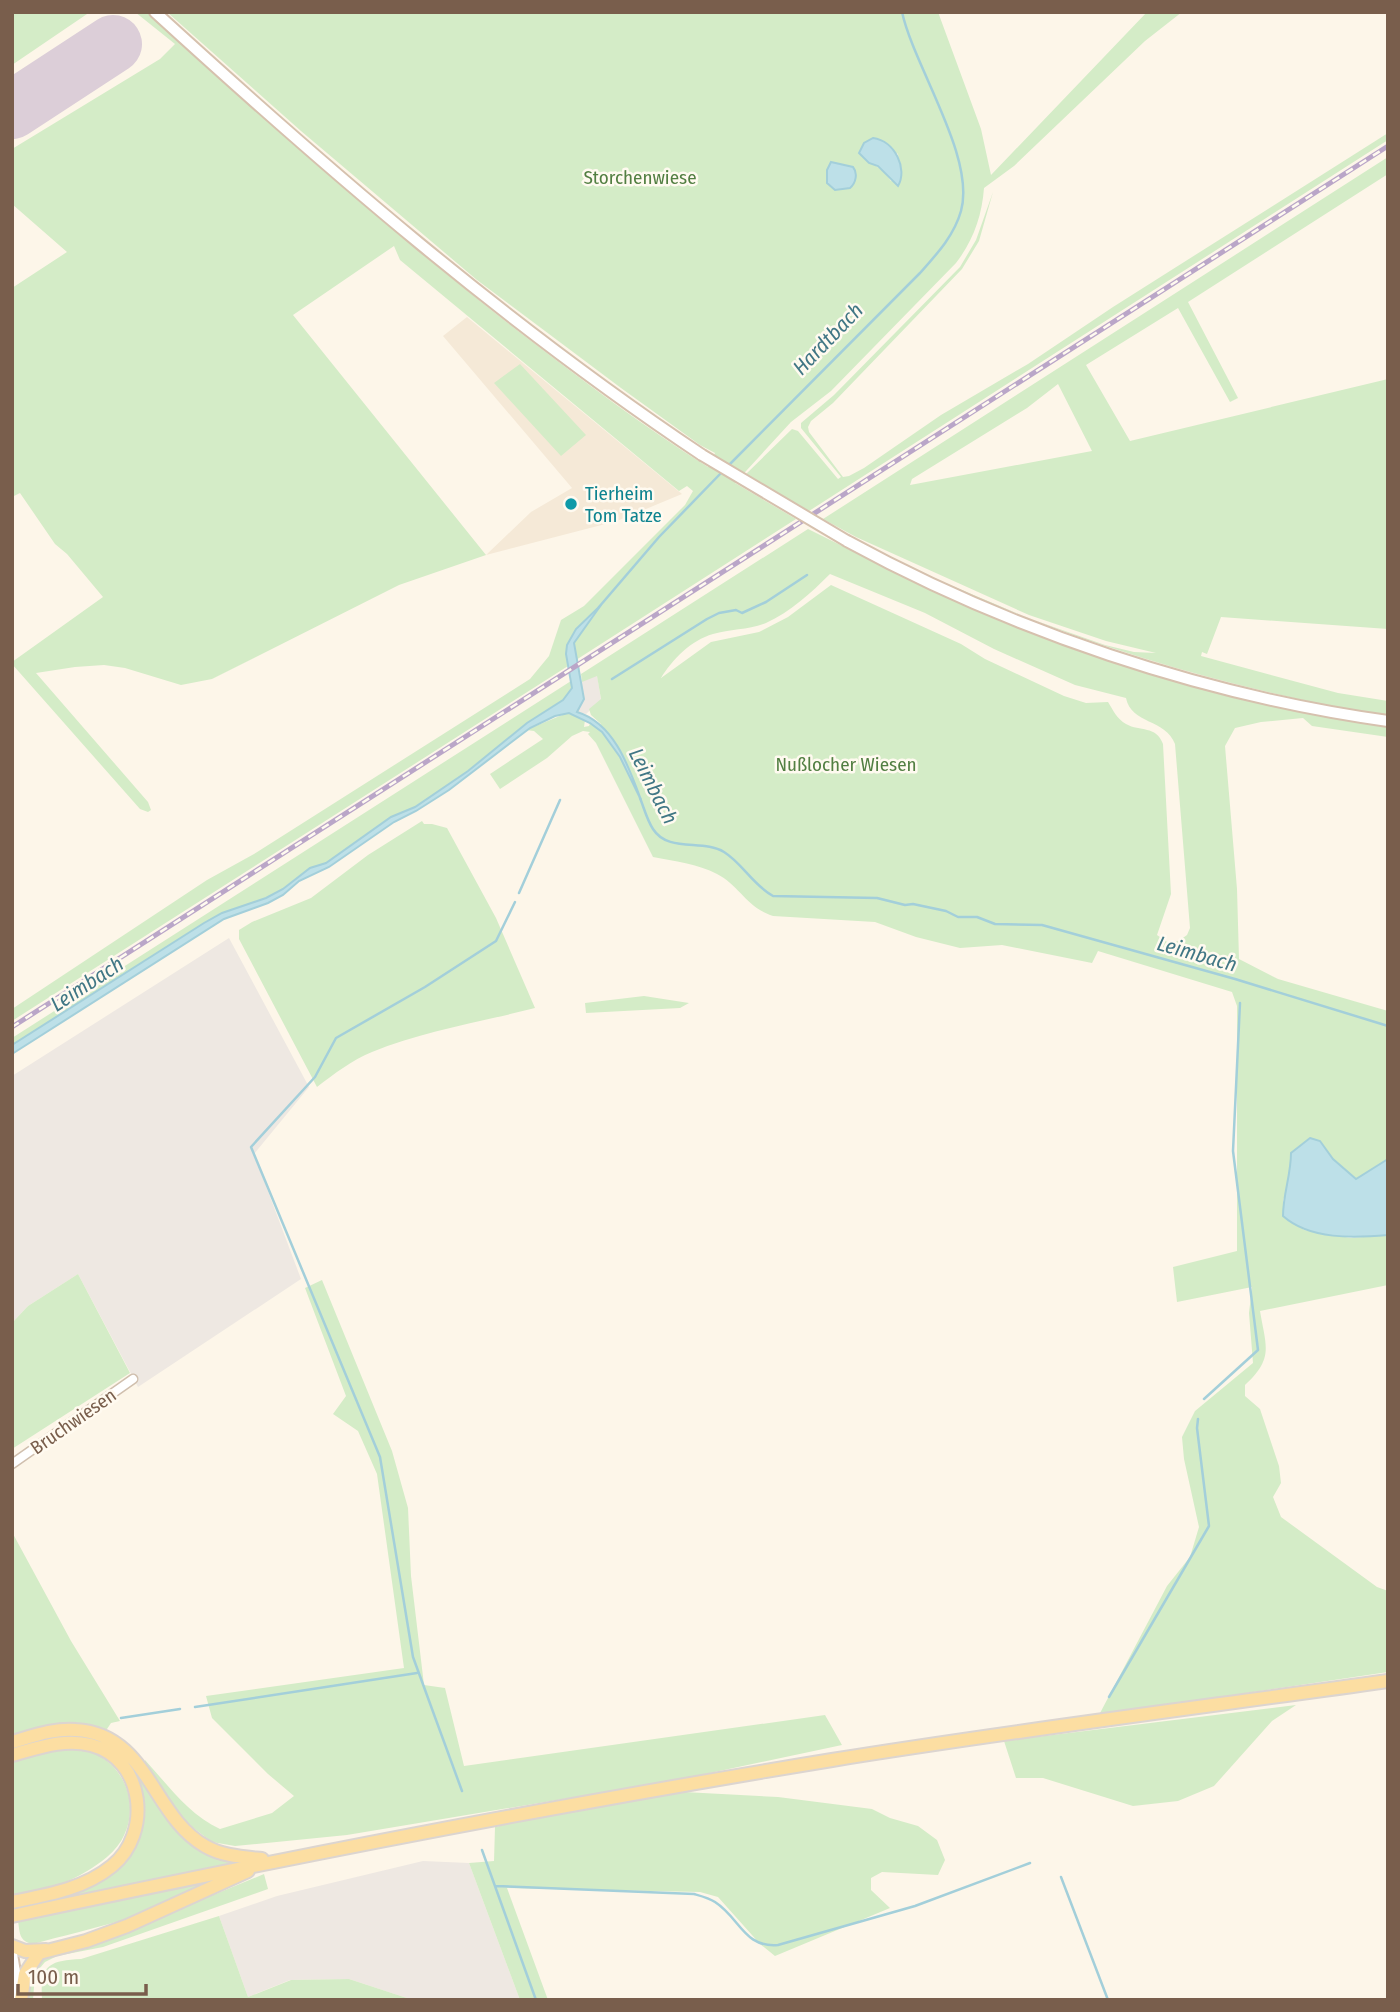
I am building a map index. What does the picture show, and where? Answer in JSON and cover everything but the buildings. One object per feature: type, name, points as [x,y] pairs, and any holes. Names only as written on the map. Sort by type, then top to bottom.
[{"type":"main road","points":[[12,1916],[272,1861],[572,1804],[836,1759],[1388,1681]]},
{"type":"main road","points":[[12,1742],[60,1730],[85,1731],[110,1739],[138,1763],[194,1839],[216,1851],[272,1861]]},
{"type":"main road","points":[[12,1755],[54,1744],[80,1743],[93,1746],[103,1750],[122,1766],[135,1789],[139,1804],[136,1832],[125,1853],[114,1865],[86,1883],[12,1902]]},
{"type":"main road","points":[[12,1946],[24,1951],[86,1941],[127,1926],[272,1861]]},
{"type":"main road","points":[[20,2000],[30,1963],[39,1953],[52,1948]]},
{"type":"street","points":[[155,12],[295,139],[472,288],[615,397],[702,456],[847,541],[964,598],[1076,642],[1230,689],[1277,701],[1388,722]]},
{"type":"street","name":"Bruchwiesen","points":[[12,1464],[133,1379]]},
{"type":"street","points":[[12,1954],[20,2000]]},
{"type":"shaded area","points":[[467,317],[682,494],[617,521],[486,555],[531,512],[572,488],[443,336]]},
{"type":"shaded area","points":[[597,675],[601,700],[586,714],[578,712],[584,696],[581,682]]},
{"type":"shaded area","points":[[229,938],[309,1087],[254,1154],[301,1279],[138,1387],[78,1274],[28,1306],[12,1323],[12,1076]]},
{"type":"shaded area","points":[[423,1861],[469,1863],[520,2000],[413,2000],[349,1979],[290,1980],[248,1997],[219,1916],[277,1896]]},
{"type":"green space","points":[[12,12],[90,12],[12,65]]},
{"type":"green space","name":"Storchenwiese","points":[[135,12],[147,12],[332,177],[474,296],[614,403],[708,467],[715,453],[621,388],[477,280],[301,131],[167,12],[938,12],[981,129],[991,175],[1147,12],[1182,12],[1145,41],[1014,166],[984,188],[976,228],[956,263],[831,391],[791,422],[735,483],[796,519],[576,660],[574,642],[598,608],[567,645],[568,666],[12,1021],[12,1009],[207,880],[254,854],[530,679],[549,656],[561,620],[584,606],[685,505],[693,491],[687,486],[679,491],[400,260],[394,246],[293,315],[486,555],[399,585],[212,679],[181,685],[125,668],[104,665],[36,673],[148,802],[151,810],[148,812],[140,809],[12,664],[103,597],[67,554],[55,544],[20,493],[12,497],[12,288],[67,252],[12,204],[12,149],[160,59],[175,44]],"holes":[[[873,138],[898,154],[901,179],[891,181],[863,156],[864,144]]]},
{"type":"green space","points":[[1388,133],[1388,140],[809,511],[746,474],[792,429],[798,431],[838,479],[841,477],[801,428],[801,423],[834,395],[960,267],[976,240],[993,192],[979,241],[962,269],[833,403],[811,421],[809,432],[843,477],[864,468],[941,415],[1028,364]]},
{"type":"green space","points":[[1388,157],[1388,174],[1188,302],[1238,398],[1230,402],[1178,308],[1086,365],[1130,441],[1388,379],[1388,629],[1221,617],[1207,654],[1202,652],[1201,656],[1338,693],[1388,701],[1388,717],[1249,687],[1181,669],[1114,649],[1039,622],[1105,645],[1134,652],[1156,653],[1106,641],[1029,615],[856,537],[823,519]],"holes":[[[1058,384],[1092,451],[910,485],[912,479],[1027,408]]]},
{"type":"green space","points":[[520,364],[586,435],[561,456],[494,383]]},
{"type":"green space","name":"Nußlocher Wiesen","points":[[808,529],[903,576],[1228,694],[1309,713],[1339,716],[1388,727],[1388,737],[1312,726],[1303,718],[1261,722],[1235,728],[1225,746],[1237,889],[1239,959],[1278,979],[1388,1011],[1388,1159],[1356,1179],[1333,1159],[1320,1141],[1291,1153],[1291,1173],[1283,1201],[1304,1230],[1351,1238],[1388,1235],[1388,1285],[1260,1311],[1266,1351],[1260,1367],[1245,1385],[1245,1396],[1260,1409],[1279,1466],[1281,1483],[1273,1497],[1281,1517],[1377,1587],[1388,1591],[1388,1672],[1099,1715],[1167,1586],[1190,1557],[1199,1527],[1184,1459],[1182,1437],[1195,1411],[1253,1363],[1249,1313],[1252,1287],[1177,1302],[1173,1267],[1237,1251],[1237,1006],[1232,992],[1098,951],[1092,963],[1002,945],[960,948],[916,937],[875,922],[773,916],[756,908],[717,874],[694,865],[653,857],[596,743],[588,734],[590,732],[583,731],[572,736],[547,758],[500,789],[490,774],[543,739],[534,731],[526,730],[567,713],[585,720],[584,727],[590,723],[597,727],[601,724],[591,715],[589,709],[601,699],[597,676],[582,682],[581,674]],"holes":[[[830,574],[925,613],[994,649],[1075,685],[1126,698],[1134,713],[1171,736],[1175,744],[1190,928],[1187,935],[1170,944],[1157,935],[1171,894],[1163,744],[1152,731],[1123,722],[1108,702],[1086,703],[1064,696],[985,659],[961,644],[831,585],[788,617],[759,632],[711,642],[661,678],[676,658],[697,641],[713,634],[766,623],[800,601]]]},
{"type":"green space","points":[[571,681],[572,690],[563,700],[527,723],[468,771],[415,807],[391,817],[326,863],[310,868],[283,889],[266,898],[222,913],[12,1045],[12,1038]]},
{"type":"green space","points":[[422,821],[424,824],[447,828],[496,918],[535,1008],[391,1045],[357,1059],[317,1087],[239,939],[239,930],[311,898],[368,855]]},
{"type":"green space","points":[[644,996],[689,1003],[680,1008],[586,1013],[585,1003]]},
{"type":"green space","points":[[78,1274],[130,1373],[12,1449],[12,1323],[28,1306]]},
{"type":"green space","points":[[322,1280],[392,1451],[408,1508],[411,1576],[424,1685],[445,1688],[464,1766],[825,1715],[842,1745],[677,1780],[347,1835],[235,1846],[212,1842],[188,1824],[145,1769],[145,1760],[189,1808],[220,1829],[272,1813],[294,1796],[212,1718],[206,1696],[404,1668],[377,1474],[358,1431],[333,1414],[346,1396],[305,1288]]},
{"type":"green space","points":[[12,1532],[71,1641],[120,1721],[111,1723],[105,1732],[12,1737]]},
{"type":"green space","points":[[1296,1705],[1272,1721],[1214,1786],[1178,1801],[1133,1806],[1043,1778],[1016,1778],[1004,1741]]},
{"type":"green space","points":[[55,1748],[92,1752],[118,1772],[126,1786],[129,1801],[130,1816],[126,1831],[107,1857],[85,1872],[39,1891],[14,1895],[12,1760]]},
{"type":"green space","points":[[130,1765],[183,1834],[240,1862],[65,1897],[106,1876],[122,1862],[134,1846],[142,1829],[145,1809],[141,1788]]},
{"type":"green space","points":[[684,1792],[778,1797],[872,1809],[890,1818],[918,1826],[937,1840],[945,1860],[938,1875],[882,1872],[871,1878],[871,1890],[890,1908],[775,1956],[760,1944],[718,1897],[700,1892],[507,1888],[548,2000],[520,2000],[469,1863],[494,1861],[495,1827]]},
{"type":"green space","points":[[264,1874],[268,1889],[103,1947],[57,1956],[45,1962],[35,1974],[33,2000],[29,2000],[31,1976],[42,1956],[131,1929]]},
{"type":"green space","points":[[211,1880],[172,1902],[101,1926],[33,1944],[25,1941],[20,1933],[18,1921]]},
{"type":"green space","points":[[219,1916],[248,1997],[291,1980],[349,1979],[413,2000],[42,2000],[45,1972],[54,1964],[81,1959]]},
{"type":"water","points":[[873,138],[888,144],[898,157],[901,179],[898,186],[878,166],[869,163],[859,153],[864,143]]},
{"type":"water","points":[[831,162],[853,167],[856,178],[850,188],[835,190],[827,183],[827,170]]},
{"type":"water","points":[[601,605],[574,643],[584,699],[577,712],[601,726],[610,736],[625,761],[641,800],[620,757],[602,732],[569,713],[555,716],[530,728],[449,790],[394,822],[329,867],[299,881],[283,895],[268,903],[224,919],[12,1054],[12,1045],[204,923],[283,889],[310,868],[326,863],[391,817],[415,807],[468,771],[527,723],[563,700],[572,688],[567,645],[576,629]]},
{"type":"water","points":[[1310,1138],[1320,1141],[1333,1159],[1356,1179],[1388,1159],[1388,1235],[1333,1236],[1306,1230],[1283,1216],[1291,1153]]},
{"type":"waterway","name":"Hardtbach","points":[[729,465],[920,273],[944,245],[958,220],[963,189],[960,165],[902,12]]},
{"type":"waterway","name":"Hardtbach","points":[[599,607],[659,537],[722,472]]},
{"type":"waterway","name":"Leimbach","points":[[612,679],[707,619],[719,613],[736,610],[742,613],[766,602],[807,575]]},
{"type":"waterway","name":"Leimbach","points":[[640,798],[651,825],[659,836],[667,841],[706,846],[724,852],[773,896],[877,898],[946,911],[958,917],[977,917],[995,924],[1042,925],[1235,979],[1388,1026]]},
{"type":"waterway","points":[[519,893],[560,800]]},
{"type":"waterway","points":[[462,1791],[413,1657],[380,1457],[251,1147],[315,1077],[336,1038],[425,987],[496,941],[515,902]]},
{"type":"waterway","points":[[1204,1399],[1258,1350],[1233,1151],[1240,1003]]},
{"type":"waterway","points":[[1109,1697],[1209,1526],[1198,1419]]},
{"type":"waterway","points":[[195,1707],[417,1673]]},
{"type":"waterway","points":[[121,1718],[180,1709]]},
{"type":"waterway","points":[[482,1850],[536,2000]]},
{"type":"waterway","points":[[495,1886],[694,1894],[715,1902],[757,1942],[778,1945],[915,1906],[1030,1863]]},
{"type":"waterway","points":[[1061,1877],[1108,2000]]},
{"type":"runway","points":[[12,110],[113,44]]},
{"type":"railway","points":[[12,1027],[1388,146]]},
{"type":"place","name":"Tierheim Tom Tatze","points":[[571,504]]}]
